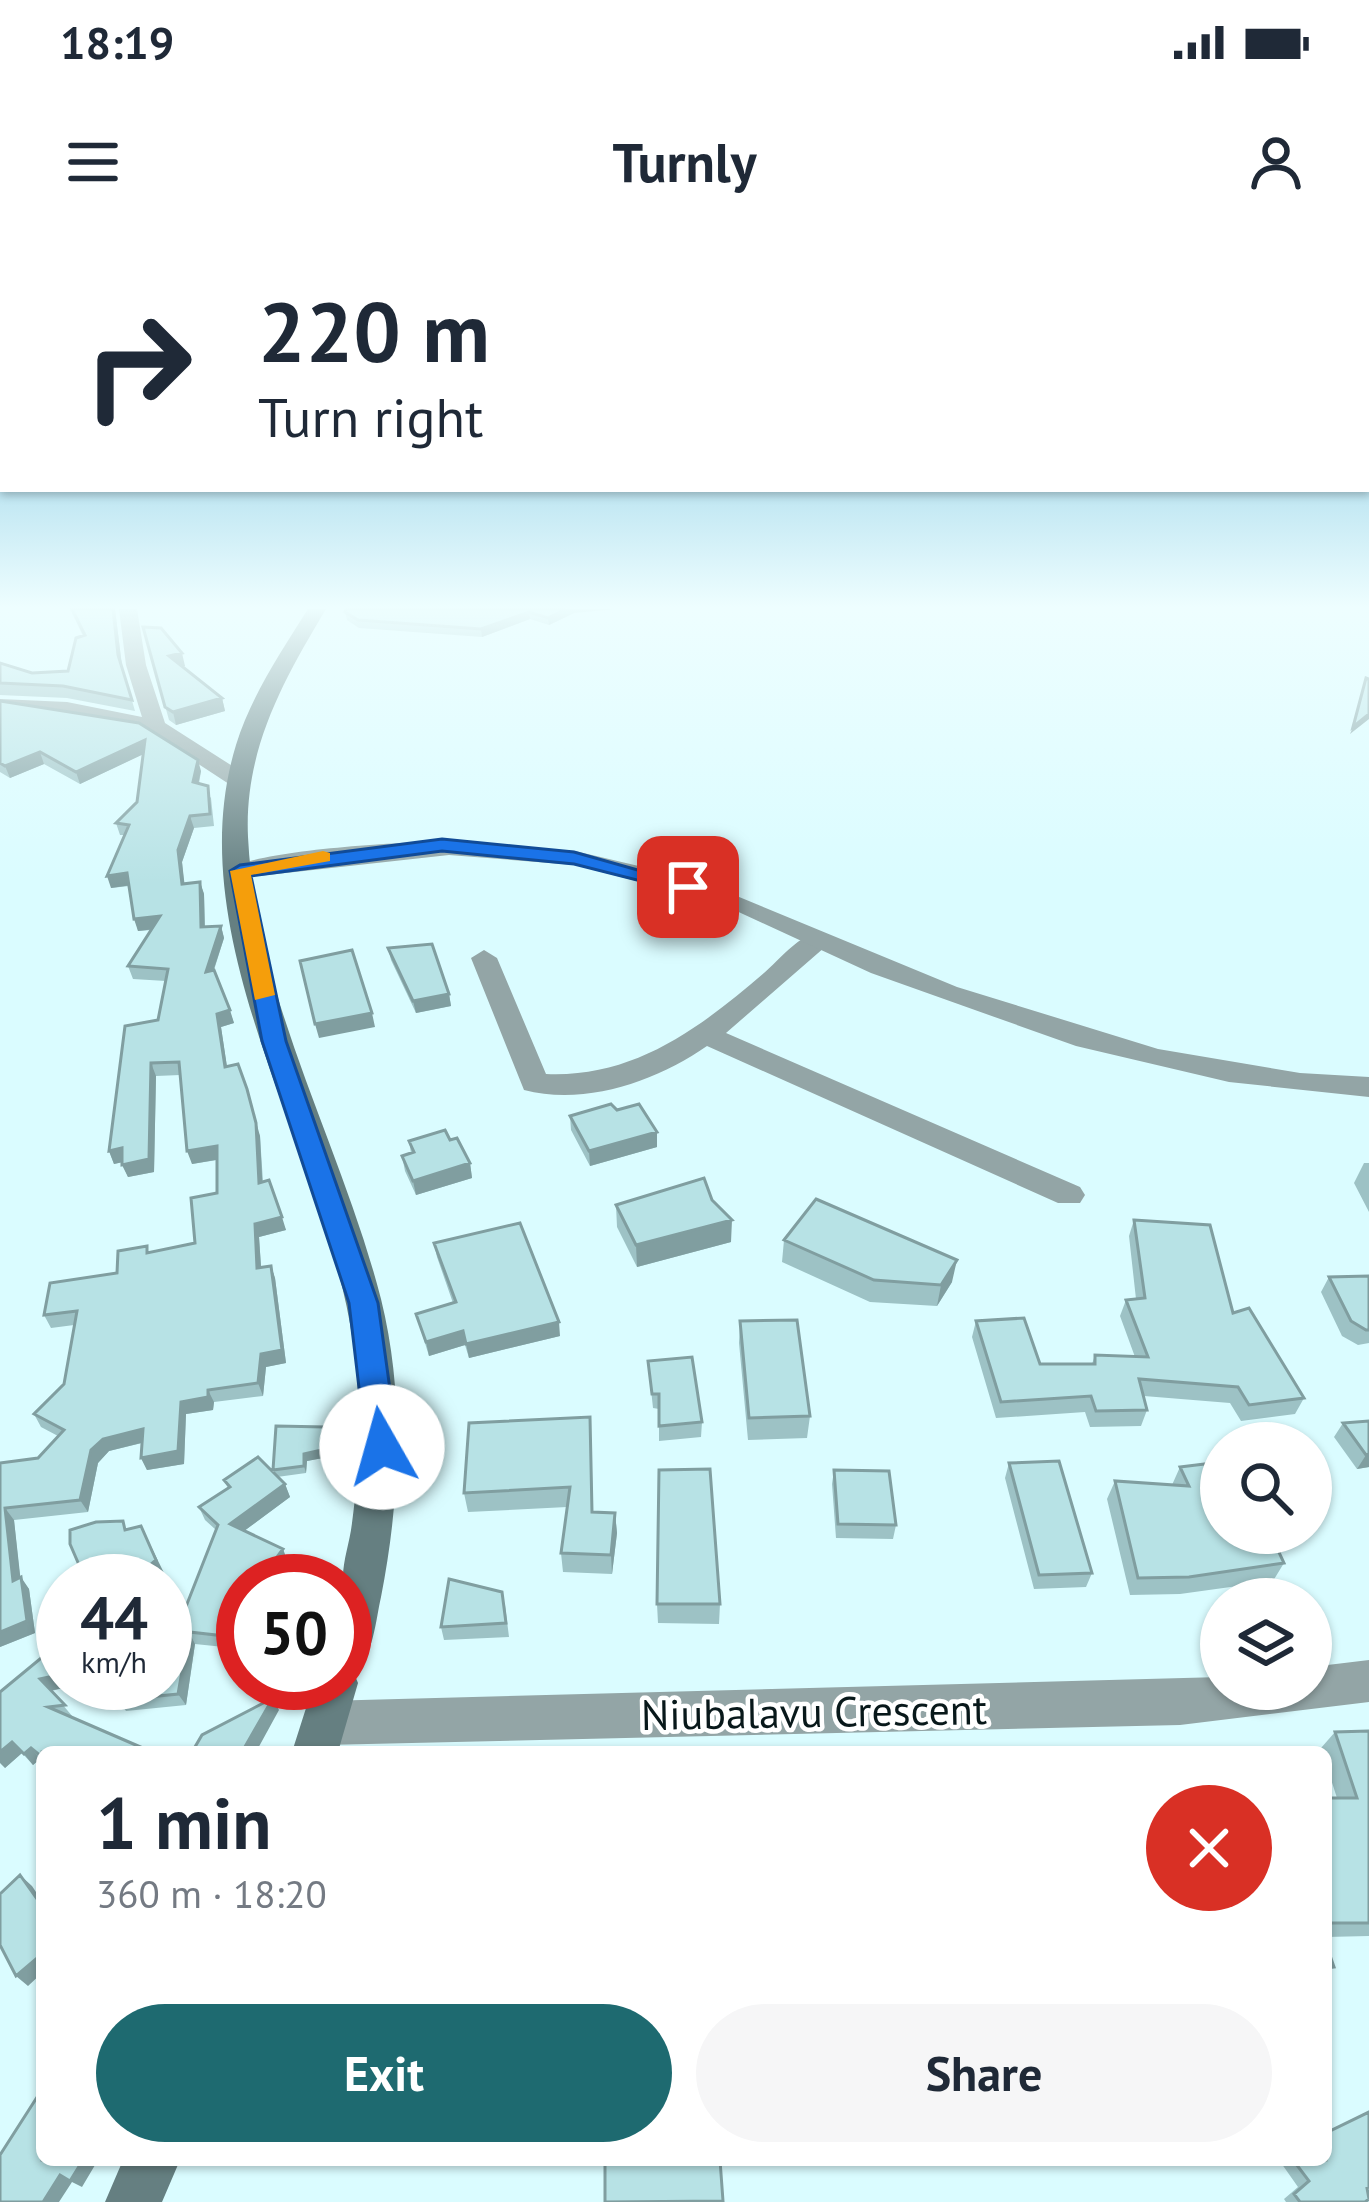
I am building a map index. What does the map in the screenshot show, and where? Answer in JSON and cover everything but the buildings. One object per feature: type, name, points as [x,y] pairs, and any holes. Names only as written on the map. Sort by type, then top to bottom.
[{"type":"main road","points":[[267,701],[242,760],[234,833],[274,1041],[364,1303],[382,1447],[363,1554]]},
{"type":"main road","points":[[133,2202],[149,2166]]},
{"type":"street","points":[[147,701],[155,726]]},
{"type":"street","points":[[0,705],[68,708],[155,726],[240,781]]},
{"type":"street","points":[[240,871],[442,845],[574,858],[726,897],[816,941],[1051,1027],[1192,1065],[1315,1086],[1369,1087]]},
{"type":"street","points":[[484,958],[535,1083],[566,1088],[658,1064],[709,1036],[816,941]]},
{"type":"street","points":[[709,1036],[1069,1195]]},
{"type":"street","name":"Niubalavu Crescent","points":[[1332,1686],[1369,1681]]},
{"type":"street","name":"Niubalavu Crescent","points":[[325,1719],[1200,1701]]},
{"type":"slow traffic","points":[[263,995],[240,871],[323,857]]},
{"type":"route","points":[[382,1447],[364,1303],[274,1041],[250,940],[240,871],[335,855],[442,845],[574,858],[688,887]]}]
